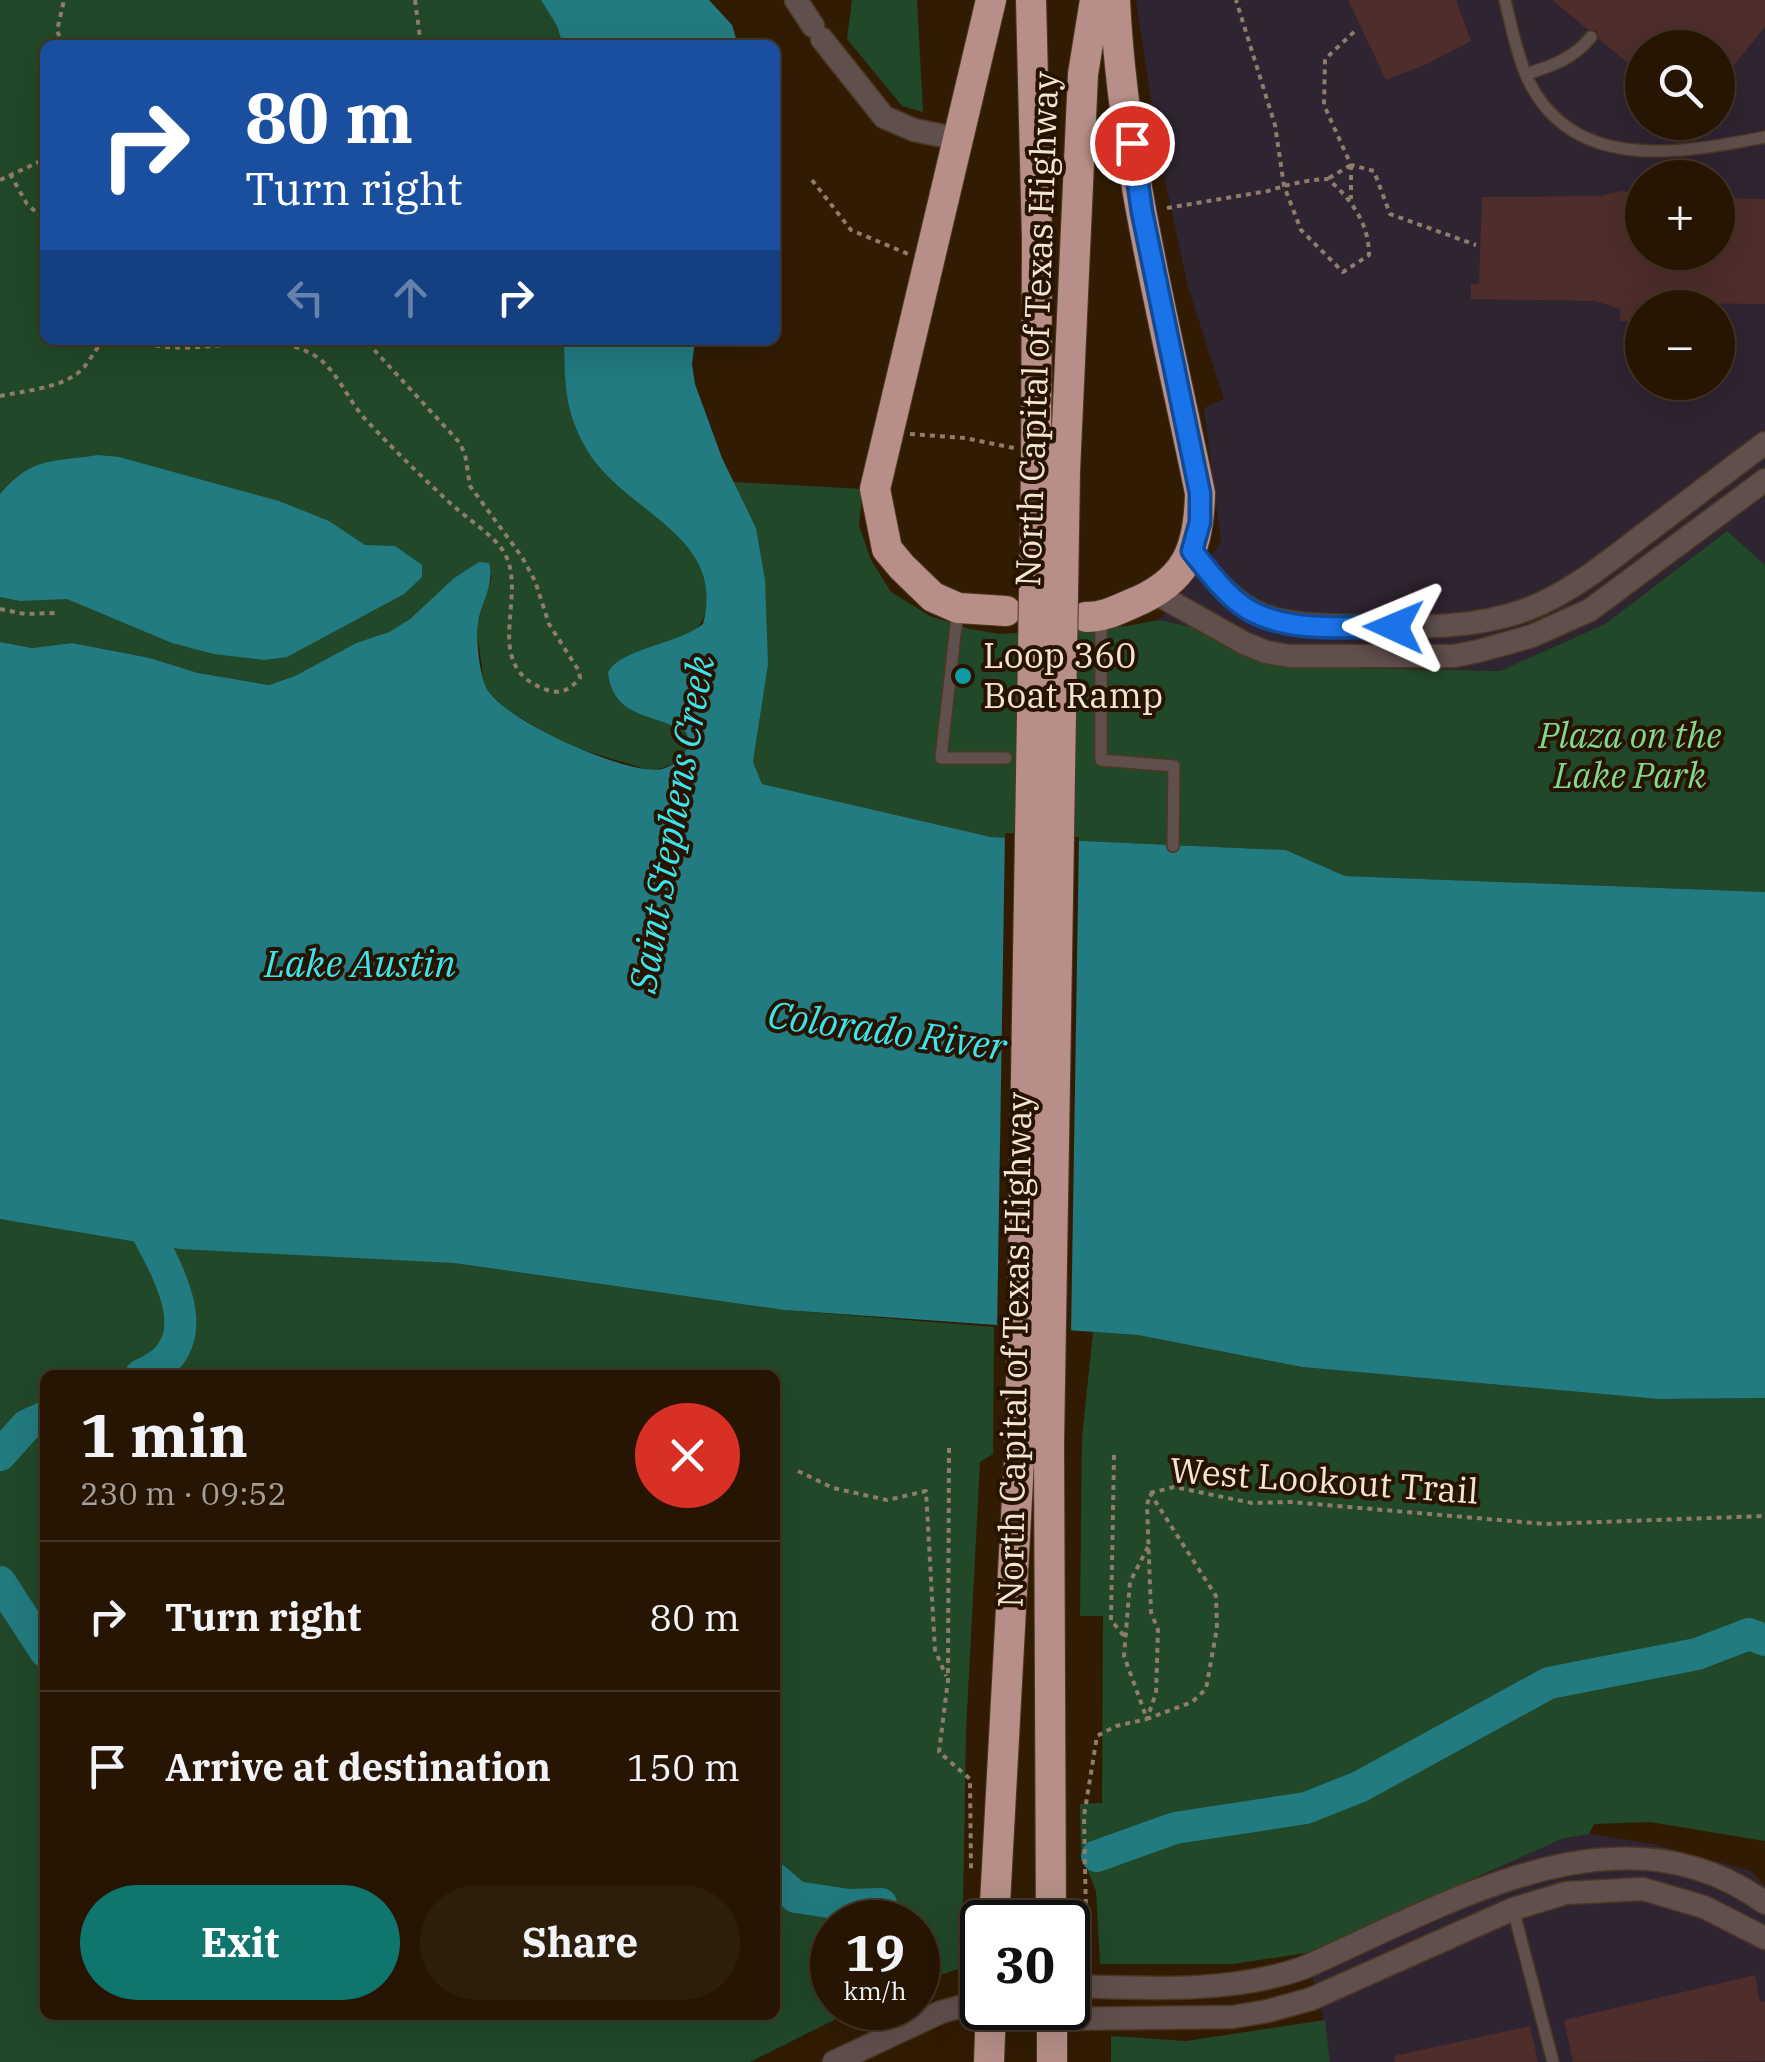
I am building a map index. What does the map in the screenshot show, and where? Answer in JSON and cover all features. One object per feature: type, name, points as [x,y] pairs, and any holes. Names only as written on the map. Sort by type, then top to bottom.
[{"type":"highway","points":[[991,0],[875,489],[888,549],[933,597],[958,608],[1006,611]]},
{"type":"highway","name":"North Capital of Texas Highway","points":[[1031,0],[1046,467],[1034,1443],[1050,1900]]},
{"type":"highway","name":"North Capital of Texas Highway","points":[[1046,467],[1083,74],[1095,0]]},
{"type":"highway","points":[[1094,617],[1156,594],[1178,575],[1192,551],[1200,522],[1200,493],[1142,212],[1117,40],[1115,0]]},
{"type":"highway","name":"North Capital of Texas Highway","points":[[996,1900],[1034,1443]]},
{"type":"highway","points":[[990,2030],[990,2062]]},
{"type":"highway","points":[[1052,2030],[1052,2062]]},
{"type":"street","points":[[796,0],[884,117],[914,130],[958,140]]},
{"type":"street","points":[[1192,551],[1234,599],[1267,619],[1318,625],[1432,628],[1479,622],[1529,609],[1565,590],[1765,443]]},
{"type":"street","points":[[1156,594],[1244,644],[1266,652],[1290,656],[1454,656],[1532,636],[1590,610],[1765,480]]},
{"type":"street","points":[[1090,1986],[1206,1986],[1270,1980],[1502,1881],[1562,1862],[1614,1857],[1661,1862],[1709,1873],[1749,1891],[1765,1903]]},
{"type":"street","points":[[1502,1881],[1513,1909]]},
{"type":"street","points":[[1090,2014],[1234,2017],[1268,2011],[1310,1998],[1513,1909],[1566,1893],[1644,1890],[1704,1907],[1765,1938]]},
{"type":"street","points":[[834,2062],[960,2006]]},
{"type":"lane","points":[[1505,0],[1526,74],[1536,93],[1575,135],[1620,150],[1678,150],[1765,137]]},
{"type":"lane","points":[[1526,74],[1560,63],[1578,52],[1591,37]]},
{"type":"lane","points":[[958,608],[941,758],[1006,758]]},
{"type":"lane","points":[[1094,617],[1101,760],[1174,766],[1173,846]]},
{"type":"lane","points":[[1513,1909],[1554,2062]]},
{"type":"path","points":[[62,40],[57,31],[64,0]]},
{"type":"path","points":[[416,0],[420,40]]},
{"type":"path","points":[[1236,0],[1274,125],[1284,186],[1301,230],[1343,272],[1369,255],[1369,241],[1351,199],[1350,164],[1324,106],[1325,58],[1354,32]]},
{"type":"path","points":[[0,180],[40,161]]},
{"type":"path","points":[[1142,212],[1328,179],[1350,164],[1374,170],[1390,214],[1476,245]]},
{"type":"path","points":[[10,174],[27,204],[40,216]]},
{"type":"path","points":[[1328,179],[1351,199]]},
{"type":"path","points":[[812,180],[851,230],[928,262]]},
{"type":"path","points":[[0,396],[70,378],[83,369],[99,345]]},
{"type":"path","points":[[149,345],[240,345]]},
{"type":"path","points":[[286,345],[322,361],[369,424],[451,504],[498,543],[510,575],[509,636],[513,664],[532,683],[551,691],[568,689],[580,678],[579,671],[549,624],[535,581],[522,557],[470,486],[460,442],[371,345]]},
{"type":"path","points":[[886,432],[1010,446],[1046,467]]},
{"type":"path","points":[[0,609],[25,614],[56,613]]},
{"type":"path","points":[[949,1448],[948,1680],[939,1752],[970,1779]]},
{"type":"path","points":[[1114,1455],[1111,1620],[1126,1638]]},
{"type":"path","points":[[798,1472],[833,1488],[888,1500],[926,1490],[935,1650],[948,1680]]},
{"type":"path","name":"West Lookout Trail","points":[[1147,1720],[1156,1693],[1158,1646],[1148,1547],[1150,1493],[1174,1488],[1252,1502],[1545,1524],[1765,1516]]},
{"type":"path","points":[[1086,1900],[1084,1816],[1098,1736],[1116,1726],[1147,1720],[1192,1702],[1206,1689],[1216,1628],[1216,1596],[1150,1493]]},
{"type":"path","points":[[1147,1720],[1124,1656],[1130,1582],[1148,1547]]},
{"type":"shaded area","points":[[1136,0],[1765,0],[1765,565],[1727,531],[1605,624],[1500,671],[1300,667],[1243,653],[1191,627],[1159,620],[1221,543],[1204,408],[1224,399],[1188,287],[1158,147]]},
{"type":"shaded area","points":[[1589,1834],[1653,1844],[1751,1871],[1765,1886],[1765,2062],[1330,2062],[1324,2020],[1306,1953],[1562,1839]]},
{"type":"green space","points":[[0,0],[541,0],[561,40],[40,40],[40,345],[567,345],[692,552],[704,580],[706,609],[691,634],[678,727],[686,732],[690,744],[682,755],[668,766],[649,770],[563,744],[490,695],[484,683],[478,622],[492,576],[479,562],[389,632],[356,643],[295,676],[269,685],[198,673],[150,658],[72,643],[32,648],[0,642]]},
{"type":"green space","points":[[852,0],[917,0],[923,112],[902,106],[847,39]]},
{"type":"green space","name":"Plaza on the Lake Park","points":[[733,482],[863,489],[859,525],[871,560],[891,592],[930,616],[1000,634],[1127,626],[1159,620],[1191,627],[1243,653],[1300,667],[1500,671],[1605,624],[1727,531],[1765,565],[1765,892],[1345,876],[1286,850],[991,837],[762,784],[753,762],[768,665],[756,528]]},
{"type":"green space","points":[[0,1219],[454,1263],[784,1310],[994,1327],[993,1454],[980,1462],[966,1731],[960,1969],[940,1975],[940,1900],[810,1900],[810,2030],[814,2030],[750,2062],[0,2062]]},
{"type":"green space","points":[[1093,1332],[1138,1335],[1302,1367],[1658,1399],[1765,1398],[1765,1841],[1650,1822],[1594,1824],[1589,1834],[1562,1839],[1306,1953],[1233,1964],[1100,1964],[1096,1891],[1081,1854],[1080,1804],[1102,1803],[1103,1616],[1080,1616],[1082,1438]]},
{"type":"green space","points":[[1325,2020],[1330,2062],[1111,2062],[1111,2036],[1186,2041]]},
{"type":"water","points":[[541,0],[709,0],[732,25],[736,40],[561,40]]},
{"type":"water","name":"Lake Austin","points":[[564,345],[694,345],[695,384],[722,458],[756,528],[765,580],[768,665],[753,762],[762,784],[991,837],[1286,850],[1345,876],[1765,892],[1765,1398],[1658,1399],[1302,1367],[1138,1335],[784,1310],[454,1263],[180,1249],[0,1219],[0,642],[32,648],[72,643],[150,658],[198,673],[269,685],[295,676],[356,643],[389,632],[410,619],[454,578],[479,562],[489,563],[490,578],[477,638],[483,678],[494,698],[537,728],[594,755],[645,769],[662,769],[675,763],[688,748],[686,732],[626,707],[611,687],[608,672],[625,657],[680,637],[703,624],[706,593],[700,568],[687,546],[604,472],[587,450],[570,409]]},
{"type":"water","points":[[98,455],[119,457],[279,501],[329,521],[365,545],[395,546],[422,565],[422,577],[404,594],[287,657],[264,660],[214,654],[172,643],[67,599],[20,601],[0,597],[0,494],[33,467]]},
{"type":"pier","points":[[1005,833],[1079,837],[1071,1336],[997,1332]]},
{"type":"building","points":[[1348,0],[1456,0],[1471,41],[1386,80]]},
{"type":"building","points":[[1552,0],[1765,0],[1765,27],[1735,64],[1735,30],[1625,30],[1625,61],[1600,40],[1596,30],[1587,29]]},
{"type":"building","points":[[1625,191],[1625,270],[1735,270],[1735,198],[1765,199],[1765,304],[1735,304],[1735,290],[1625,290],[1625,321],[1620,321],[1620,309],[1595,301],[1471,299],[1471,284],[1479,284],[1482,197],[1599,196]]},
{"type":"building","points":[[1755,1975],[1760,2002],[1765,2001],[1765,2061],[1573,2062],[1564,2020]]},
{"type":"building","points":[[1530,2026],[1538,2062],[1395,2062],[1394,2056]]},
{"type":"waterway","points":[[132,1204],[167,1272],[180,1320],[177,1342],[165,1360],[149,1370]]},
{"type":"waterway","points":[[0,1455],[27,1425],[40,1419]]},
{"type":"waterway","points":[[0,1582],[40,1643]]},
{"type":"waterway","points":[[1097,1856],[1175,1828],[1306,1808],[1359,1787],[1549,1683],[1697,1654],[1749,1634],[1765,1640]]},
{"type":"waterway","points":[[780,1883],[796,1897],[816,1900]]},
{"type":"place","name":"Loop 360 Boat Ramp","points":[[963,676]]},
{"type":"route","points":[[1132,143],[1142,212],[1200,493],[1200,522],[1192,551],[1234,599],[1267,619],[1394,627]]},
{"type":"water label","name":"Saint Stephens Creek","points":[[672,824]]},
{"type":"water label","name":"Colorado River","points":[[887,1031]]}]
